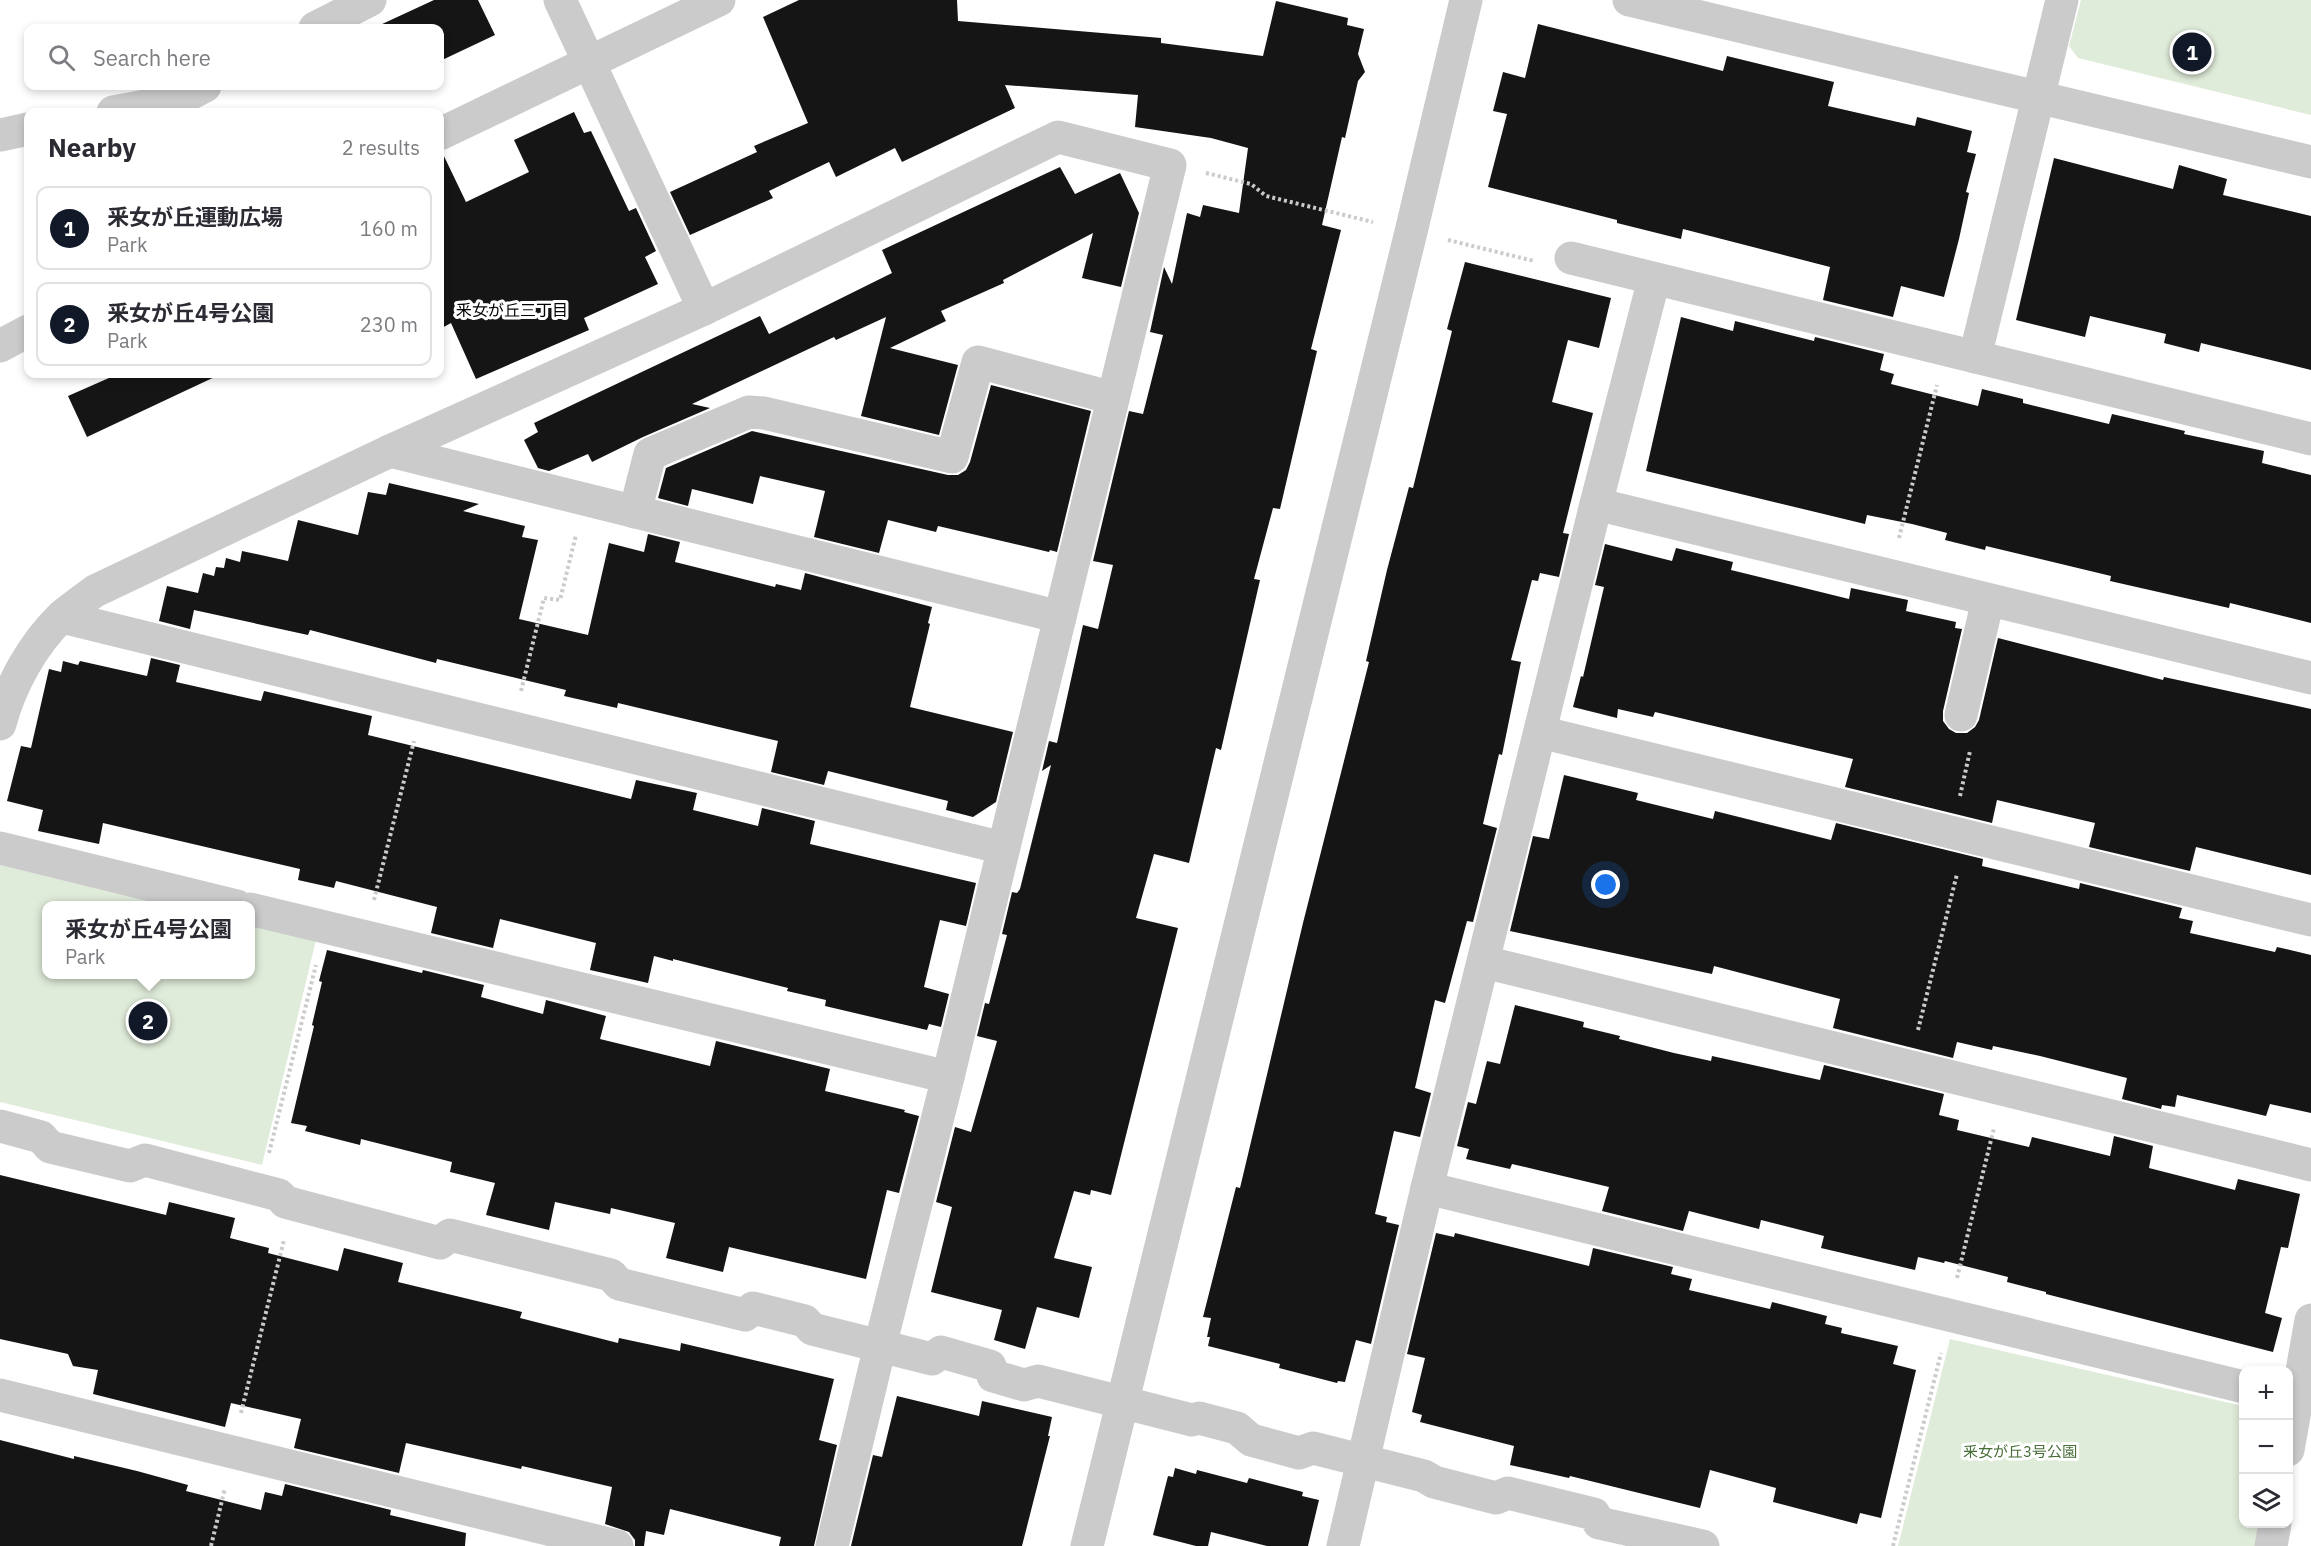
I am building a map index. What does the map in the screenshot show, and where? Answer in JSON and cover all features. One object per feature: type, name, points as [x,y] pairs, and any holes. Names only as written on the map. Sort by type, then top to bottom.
[{"type":"street","points":[[323,24],[370,0]]},
{"type":"street","points":[[561,0],[704,309]]},
{"type":"street","points":[[444,132],[719,0]]},
{"type":"street","points":[[1087,1546],[1466,0]]},
{"type":"street","points":[[1960,353],[2038,97],[2061,0]]},
{"type":"street","points":[[1635,1],[2311,162]]},
{"type":"street","points":[[134,108],[178,100],[197,90]]},
{"type":"street","points":[[0,135],[24,130]]},
{"type":"street","points":[[0,724],[3,711],[20,673],[42,639],[62,617],[95,591],[390,451],[704,309],[1058,137],[1170,165],[832,1546]]},
{"type":"street","points":[[1571,258],[2311,439]]},
{"type":"street","points":[[1343,1546],[1427,1188],[1654,279]]},
{"type":"street","points":[[0,346],[24,333]]},
{"type":"street","points":[[635,512],[650,454],[749,412],[764,412],[952,457],[978,362],[1113,398]]},
{"type":"street","points":[[390,451],[1060,617]]},
{"type":"street","points":[[1596,504],[2311,678]]},
{"type":"street","points":[[1961,715],[1989,600]]},
{"type":"street","points":[[62,617],[1003,848]]},
{"type":"street","points":[[1540,732],[2311,920]]},
{"type":"street","points":[[0,848],[217,901]]},
{"type":"street","points":[[255,910],[948,1077]]},
{"type":"street","points":[[1484,962],[2311,1165]]},
{"type":"street","points":[[0,1126],[40,1137],[50,1147],[130,1166],[145,1160],[279,1195],[285,1203],[440,1243],[450,1235],[611,1275],[619,1284],[745,1315],[753,1308],[805,1321],[812,1329],[932,1359],[941,1352],[990,1366],[993,1376],[1024,1385],[1038,1381],[1192,1420],[1199,1418],[1237,1428],[1251,1440],[1299,1453],[1313,1448],[1424,1476],[1434,1482],[1496,1498],[1508,1493],[1594,1514],[1599,1522],[1703,1546]]},
{"type":"street","points":[[1427,1188],[2239,1386]]},
{"type":"street","points":[[2293,1399],[2311,1320]]},
{"type":"street","points":[[0,1395],[617,1546]]},
{"type":"street","points":[[2271,1546],[2274,1528]]},
{"type":"street","points":[[1716,1546],[1721,1544],[1730,1546]]},
{"type":"path","points":[[1890,574],[1960,353]]},
{"type":"path","points":[[513,728],[544,598],[560,600],[584,500]]},
{"type":"path","points":[[365,936],[423,706]]},
{"type":"path","points":[[1909,1066],[1959,834],[1977,720],[1961,715]]},
{"type":"path","points":[[267,1162],[326,927]]},
{"type":"path","points":[[1893,1546],[2004,1089]]},
{"type":"path","points":[[211,1546],[285,1234]]},
{"type":"green space","points":[[2081,0],[2311,0],[2311,115],[2078,58],[2069,46]]},
{"type":"green space","points":[[0,865],[152,901],[42,901],[42,979],[255,979],[255,926],[316,940],[262,1165],[0,1102]]},
{"type":"green space","name":"釆女が丘3号公園","points":[[1950,1339],[2239,1405],[2239,1528],[2258,1528],[2255,1546],[1898,1546]]},
{"type":"building","points":[[434,0],[478,0],[495,35],[444,59],[444,24],[382,24]]},
{"type":"building","points":[[799,0],[957,0],[958,21],[1161,38],[1161,43],[1263,56],[1276,1],[1348,18],[1347,25],[1364,29],[1358,54],[1365,72],[1358,81],[1345,138],[1342,137],[1322,225],[1341,230],[1311,349],[1317,351],[1280,509],[1273,508],[1254,579],[1260,580],[1221,750],[1216,748],[1189,863],[1154,854],[1136,918],[1178,928],[1111,1195],[1091,1190],[1090,1195],[1074,1191],[1054,1258],[1092,1267],[1079,1318],[1037,1307],[1025,1349],[994,1340],[1002,1310],[931,1292],[952,1207],[936,1202],[955,1127],[971,1132],[997,1041],[977,1036],[985,1003],[989,1004],[1007,935],[1002,934],[1012,892],[1017,893],[1020,889],[1051,765],[1042,771],[1049,741],[1057,743],[1083,625],[1098,629],[1113,565],[1093,561],[1129,411],[1143,414],[1163,335],[1150,332],[1164,267],[1172,284],[1187,213],[1200,217],[1203,205],[1239,213],[1248,148],[1211,138],[1135,127],[1138,95],[1005,85],[1015,108],[902,162],[895,148],[836,177],[829,162],[769,191],[773,198],[690,235],[670,192],[757,152],[754,146],[808,123],[763,17]]},
{"type":"building","points":[[1538,24],[1723,71],[1727,56],[1834,82],[1828,106],[1915,126],[1917,117],[1972,131],[1967,152],[1976,154],[1966,192],[1969,193],[1959,239],[1944,297],[1901,286],[1893,317],[1823,300],[1830,267],[1683,229],[1681,239],[1488,187],[1507,114],[1493,111],[1503,72],[1525,78]]},
{"type":"building","points":[[574,112],[584,133],[591,131],[629,211],[636,208],[656,251],[645,257],[658,284],[584,318],[589,330],[476,379],[451,323],[444,327],[444,156],[466,202],[529,172],[514,140]]},
{"type":"building","points":[[2054,158],[2173,189],[2179,165],[2227,179],[2223,195],[2311,216],[2311,370],[2201,343],[2199,352],[2164,343],[2166,334],[2090,316],[2085,337],[2016,320]]},
{"type":"building","points":[[1060,167],[1075,194],[1120,173],[1139,213],[1121,287],[1082,278],[1093,233],[1003,280],[1004,283],[941,311],[946,321],[890,348],[958,365],[939,435],[861,416],[886,317],[836,340],[834,337],[692,404],[710,408],[592,462],[588,454],[549,471],[538,468],[524,440],[538,432],[534,423],[760,316],[769,334],[892,273],[882,250]]},
{"type":"building","points":[[1465,262],[1611,298],[1599,348],[1568,340],[1552,402],[1593,413],[1563,533],[1569,534],[1559,577],[1540,573],[1538,581],[1532,580],[1511,660],[1521,662],[1502,755],[1499,754],[1483,824],[1497,828],[1473,922],[1467,921],[1445,1003],[1435,1000],[1415,1088],[1431,1093],[1420,1137],[1394,1131],[1375,1214],[1387,1217],[1386,1222],[1399,1225],[1371,1344],[1356,1340],[1345,1382],[1338,1381],[1337,1383],[1279,1368],[1280,1364],[1208,1346],[1210,1337],[1207,1337],[1211,1318],[1203,1317],[1236,1187],[1240,1188],[1303,923],[1369,662],[1366,661],[1387,570],[1409,487],[1413,488],[1452,331],[1447,329]]},
{"type":"building","points":[[1681,317],[1733,331],[1735,321],[1814,341],[1815,337],[1884,354],[1880,370],[1894,374],[1891,384],[1978,406],[1982,389],[2023,399],[2023,403],[2109,424],[2112,414],[2185,431],[2184,434],[2264,451],[2262,463],[2311,475],[2311,623],[2230,603],[2229,608],[2110,581],[2111,576],[1986,546],[1985,550],[1945,540],[1947,533],[1912,524],[1867,515],[1865,524],[1646,471]]},
{"type":"building","points":[[109,378],[212,378],[87,437],[68,396]]},
{"type":"building","points":[[991,385],[1091,411],[1057,552],[938,526],[936,532],[888,520],[879,553],[814,537],[825,491],[760,476],[753,504],[692,489],[688,506],[658,498],[666,468],[752,431],[948,475],[958,475],[966,470],[970,462]]},
{"type":"building","points":[[389,483],[479,504],[463,511],[525,526],[522,537],[538,540],[519,619],[588,635],[609,543],[644,552],[648,534],[680,542],[675,562],[775,587],[776,584],[801,590],[805,573],[932,607],[910,707],[1013,732],[996,802],[973,817],[946,810],[948,801],[828,771],[824,785],[771,772],[778,741],[618,703],[617,708],[564,696],[566,690],[437,659],[436,663],[310,630],[308,635],[194,610],[190,629],[159,621],[167,586],[198,593],[203,573],[214,576],[216,567],[224,568],[226,558],[240,562],[242,551],[288,561],[298,520],[358,535],[368,492],[386,495]]},
{"type":"building","points":[[1605,544],[1672,561],[1676,548],[1733,562],[1731,570],[1849,599],[1851,588],[1908,600],[1906,611],[1956,622],[1955,628],[1962,629],[1943,711],[1943,721],[1949,729],[1956,733],[1967,733],[1975,727],[1979,720],[1998,638],[2163,680],[2164,677],[2311,709],[2311,875],[2196,847],[2190,871],[2089,847],[2095,823],[1997,800],[1992,823],[1845,787],[1853,759],[1655,712],[1653,717],[1618,709],[1617,718],[1573,707],[1581,676],[1583,677],[1604,587],[1595,585]]},
{"type":"building","points":[[151,658],[180,665],[176,682],[261,701],[264,691],[372,716],[368,735],[631,799],[636,780],[697,793],[693,810],[758,826],[762,808],[815,821],[810,844],[976,883],[966,926],[940,920],[924,987],[949,994],[941,1027],[929,1024],[927,1030],[825,1006],[826,1000],[787,991],[788,988],[673,959],[673,961],[654,956],[648,983],[590,970],[596,943],[500,919],[493,948],[431,933],[437,907],[336,881],[334,888],[298,880],[300,869],[103,823],[99,844],[38,831],[43,810],[7,801],[21,746],[31,748],[49,669],[61,672],[63,661],[78,665],[80,661],[147,676]]},
{"type":"building","points":[[1564,775],[1638,793],[1636,800],[1713,819],[1715,811],[1831,840],[1836,823],[1983,859],[1982,866],[2079,889],[2080,883],[2182,908],[2179,918],[2193,921],[2190,933],[2275,952],[2277,947],[2311,955],[2311,1113],[2270,1104],[2266,1116],[2177,1095],[2175,1107],[2162,1105],[2161,1109],[2122,1099],[2127,1078],[2040,1056],[1993,1046],[1992,1050],[1957,1042],[1953,1058],[1833,1028],[1840,999],[1714,966],[1712,974],[1510,931],[1533,836],[1549,839]]},
{"type":"building","points":[[327,950],[484,985],[481,997],[543,1014],[546,1000],[606,1016],[600,1039],[710,1066],[716,1041],[830,1069],[825,1091],[905,1110],[904,1112],[919,1116],[899,1193],[887,1190],[866,1279],[729,1247],[723,1272],[666,1258],[675,1223],[611,1208],[610,1214],[555,1202],[549,1230],[486,1215],[495,1183],[450,1172],[452,1162],[361,1139],[360,1145],[305,1131],[307,1126],[291,1123],[314,1026],[312,1025],[322,982],[319,981]]},
{"type":"building","points":[[1515,1005],[1584,1022],[1583,1027],[1620,1036],[1619,1039],[1711,1061],[1712,1056],[1820,1080],[1824,1065],[1944,1094],[1939,1115],[1959,1120],[1957,1130],[2029,1147],[2032,1137],[2110,1156],[2114,1136],[2153,1146],[2149,1168],[2235,1190],[2238,1179],[2300,1194],[2288,1248],[2281,1247],[2265,1313],[2282,1318],[2273,1352],[2046,1294],[2046,1292],[2007,1282],[2008,1277],[1945,1261],[1944,1263],[1918,1257],[1915,1270],[1821,1248],[1824,1236],[1761,1220],[1759,1229],[1689,1211],[1683,1231],[1602,1211],[1609,1187],[1512,1164],[1510,1169],[1466,1159],[1469,1149],[1457,1146],[1468,1102],[1476,1104],[1487,1061],[1500,1064]]},
{"type":"building","points":[[0,1175],[166,1215],[169,1202],[235,1218],[230,1238],[269,1248],[268,1253],[338,1271],[344,1248],[403,1263],[398,1282],[522,1312],[520,1318],[618,1343],[619,1338],[680,1351],[681,1343],[834,1379],[819,1440],[837,1445],[814,1546],[779,1546],[781,1537],[670,1509],[664,1535],[646,1531],[644,1546],[635,1546],[635,1540],[629,1532],[605,1524],[612,1487],[406,1443],[399,1473],[294,1448],[301,1419],[231,1403],[225,1427],[93,1394],[98,1370],[73,1366],[68,1354],[0,1339]]},
{"type":"building","points":[[1436,1233],[1454,1237],[1455,1233],[1589,1266],[1593,1248],[1673,1267],[1671,1274],[1692,1279],[1689,1290],[1770,1309],[1772,1302],[1827,1316],[1825,1324],[1842,1328],[1841,1333],[1898,1346],[1893,1364],[1916,1370],[1881,1518],[1860,1513],[1857,1524],[1773,1502],[1776,1488],[1710,1470],[1700,1508],[1570,1476],[1569,1478],[1510,1465],[1514,1446],[1420,1422],[1422,1415],[1412,1412],[1425,1358],[1407,1354]]},
{"type":"building","points":[[897,1396],[979,1416],[982,1401],[1052,1417],[1048,1436],[1050,1436],[1022,1546],[851,1546],[873,1455],[882,1457]]},
{"type":"building","points":[[0,1440],[74,1459],[74,1456],[137,1471],[188,1485],[186,1491],[261,1510],[265,1492],[282,1496],[285,1484],[391,1510],[390,1515],[466,1533],[465,1546],[0,1546]]},
{"type":"building","points":[[1175,1468],[1196,1474],[1197,1470],[1247,1483],[1249,1478],[1303,1492],[1302,1496],[1319,1500],[1308,1546],[1267,1546],[1211,1532],[1208,1546],[1196,1546],[1153,1535],[1168,1476],[1173,1477]]},
{"type":"place","name":"釆女が丘運動広場","points":[[2192,52]]},
{"type":"place","name":"釆女が丘4号公園","points":[[148,1021]]},
{"type":"district","name":"釆女が丘三丁目","points":[[512,310]]}]
